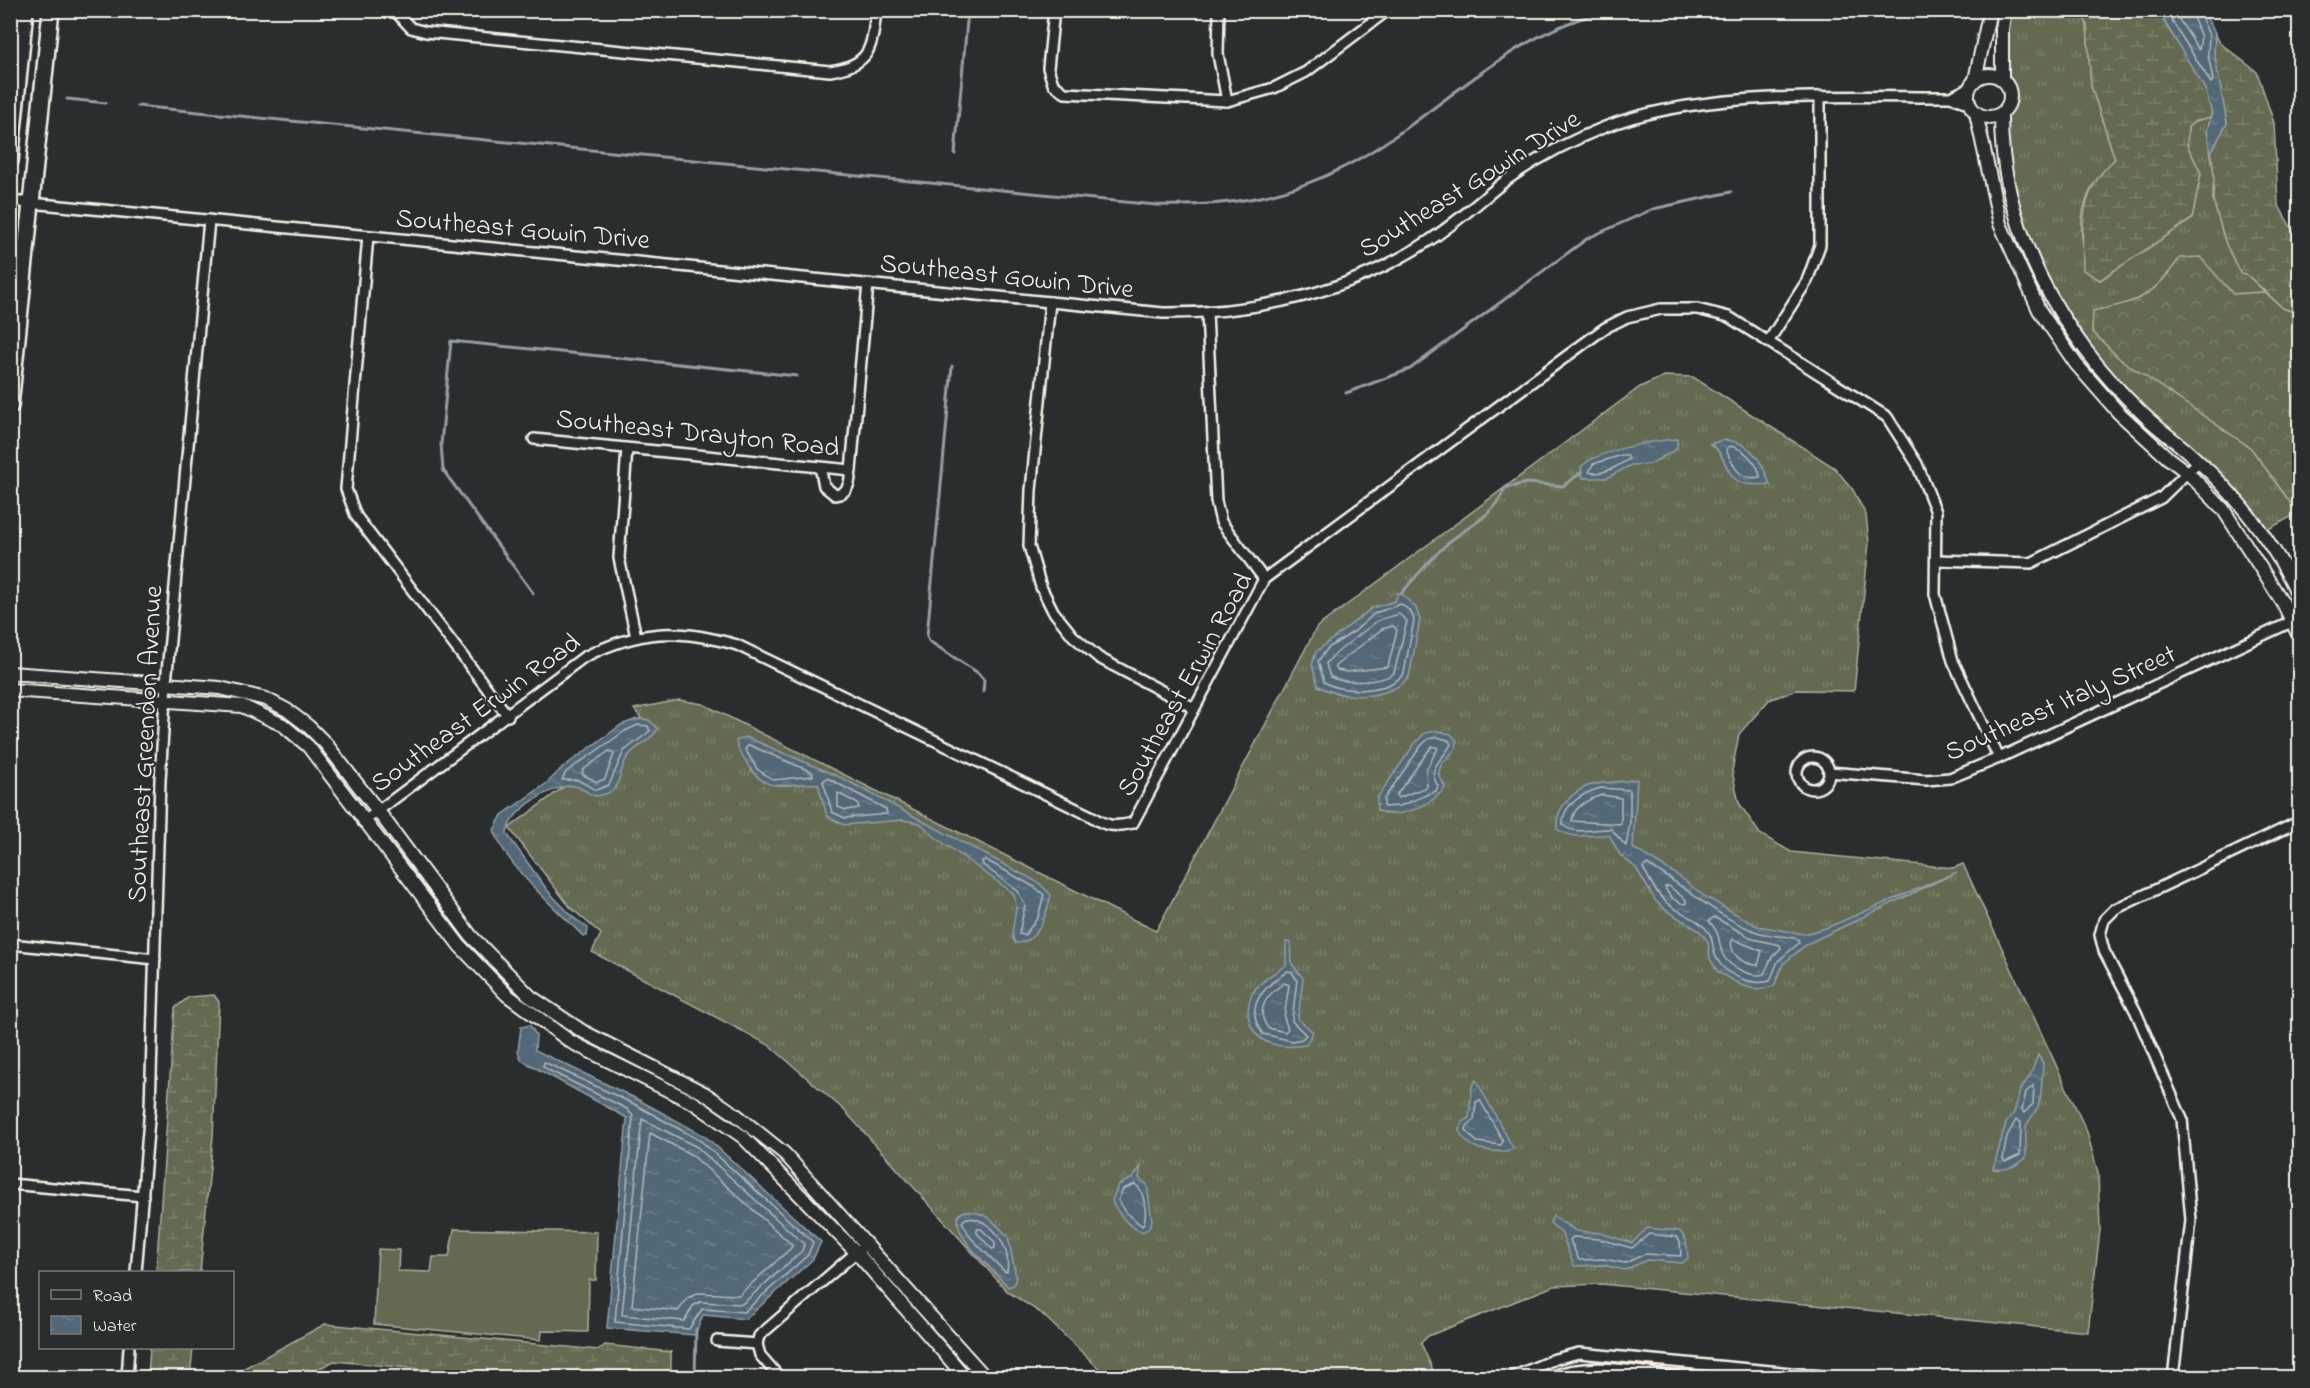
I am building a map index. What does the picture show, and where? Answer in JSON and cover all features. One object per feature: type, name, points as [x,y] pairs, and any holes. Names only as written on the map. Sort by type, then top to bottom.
[{"type":"main road","points":[[10,161],[25,10]]},
{"type":"main road","points":[[10,406],[51,10]]},
{"type":"street","points":[[394,10],[401,21],[411,28],[426,33],[830,71],[852,68],[864,58],[873,36],[876,10]]},
{"type":"street","points":[[1054,10],[1048,68],[1053,84],[1065,93],[1227,101],[1274,88],[1306,72],[1386,11]]},
{"type":"street","points":[[1219,10],[1218,54],[1227,101]]},
{"type":"street","points":[[1990,10],[1972,84],[1973,108],[1982,131],[1991,192],[2004,236],[2039,310],[2082,372],[2118,412],[2168,458],[2188,473],[2223,508],[2296,620],[2300,638]]},
{"type":"street","points":[[2006,10],[2002,29],[2002,80],[2010,97],[2001,114],[2000,139],[2006,179],[2021,231],[2056,308],[2094,361],[2145,416],[2199,461],[2255,526],[2300,600]]},
{"type":"street","points":[[1972,84],[1991,75],[2002,80]]},
{"type":"street","name":"Southeast Gowin Drive","points":[[1951,97],[1972,84]]},
{"type":"street","name":"Southeast Gowin Drive","points":[[10,201],[1163,313],[1207,313],[1282,303],[1338,286],[1390,264],[1431,240],[1507,180],[1605,127],[1660,111],[1722,102],[1820,98],[1951,97],[1973,108]]},
{"type":"street","points":[[1768,342],[1807,281],[1820,245],[1820,98]]},
{"type":"street","points":[[1973,108],[1988,117],[2001,114]]},
{"type":"street","name":"Southeast Greendon Avenue","points":[[136,1271],[150,1108],[166,683],[209,220]]},
{"type":"street","points":[[2004,236],[2021,231]]},
{"type":"street","points":[[368,236],[345,489],[356,516],[391,559],[508,716]]},
{"type":"street","name":"Southeast Drayton Road","points":[[534,439],[851,470],[868,284]]},
{"type":"street","points":[[1050,302],[1031,490],[1029,546],[1041,587],[1053,611],[1073,636],[1099,658],[1194,708]]},
{"type":"street","name":"Southeast Erwin Road","points":[[363,822],[508,716],[584,657],[636,637],[658,633],[700,634],[737,645],[1109,826],[1132,823],[1264,579],[1605,328],[1627,317],[1661,309],[1697,309],[1729,317],[1887,417],[1917,464],[1936,512],[1935,594],[1953,661],[1999,758]]},
{"type":"street","points":[[1207,313],[1216,501],[1221,522],[1264,579]]},
{"type":"street","points":[[2082,372],[2094,361]]},
{"type":"street","points":[[627,449],[619,558],[636,637]]},
{"type":"street","points":[[1937,560],[2031,563],[2161,498],[2199,461]]},
{"type":"street","points":[[820,467],[824,486],[835,495],[844,493],[847,489],[851,470]]},
{"type":"street","name":"Southeast Italy Street","points":[[1829,772],[1926,780],[1950,778],[1999,758],[2296,620]]},
{"type":"street","points":[[10,673],[166,683],[248,693],[287,710],[326,744],[471,936],[531,997],[566,1022],[664,1071],[735,1114],[785,1154],[966,1377]]},
{"type":"street","points":[[10,690],[242,706],[283,725],[308,746],[363,822],[460,946],[522,1008],[585,1050],[694,1103],[727,1125],[861,1248],[986,1377]]},
{"type":"street","points":[[2174,1377],[2191,1220],[2182,1119],[2132,1002],[2104,951],[2100,936],[2104,920],[2115,909],[2300,821]]},
{"type":"street","points":[[460,946],[471,936]]},
{"type":"street","points":[[10,944],[155,959]]},
{"type":"street","points":[[585,1050],[591,1035]]},
{"type":"street","points":[[727,1125],[735,1114]]},
{"type":"street","points":[[10,1184],[143,1196]]},
{"type":"street","points":[[780,1377],[760,1355],[757,1344],[759,1336],[861,1248]]},
{"type":"street","points":[[717,1341],[757,1344]]},
{"type":"street","points":[[947,1355],[958,1346]]},
{"type":"street","points":[[127,1377],[129,1349]]},
{"type":"street","points":[[1510,1377],[1555,1359],[1579,1353],[1844,1377]]},
{"type":"street","points":[[1638,1358],[1640,1373]]},
{"type":"street","points":[[1548,1377],[1560,1372],[1587,1368],[1683,1377]]},
{"type":"green space","points":[[2011,11],[2080,11],[2087,24],[2091,86],[2115,159],[2094,184],[2083,215],[2083,242],[2100,280],[2192,219],[2201,173],[2187,145],[2188,127],[2195,121],[2211,117],[2207,131],[2214,173],[2213,200],[2226,244],[2240,273],[2246,274],[2265,292],[2233,294],[2200,258],[2180,258],[2161,282],[2144,296],[2094,311],[2092,331],[2120,359],[2251,448],[2298,513],[2265,531],[2204,458],[2148,411],[2105,365],[2069,315],[2040,260],[2018,201],[2006,145],[2006,116],[2016,101],[2007,66]]},
{"type":"green space","points":[[2080,11],[2158,11],[2200,78],[2211,106],[2211,117],[2195,121],[2188,127],[2187,145],[2201,173],[2192,219],[2100,280],[2083,270],[2083,224],[2089,196],[2103,171],[2115,159],[2091,86],[2087,24]]},
{"type":"green space","points":[[2215,33],[2220,43],[2257,72],[2274,123],[2278,204],[2299,242],[2299,314],[2283,308],[2246,274],[2240,273],[2226,244],[2213,200],[2214,173],[2211,152],[2227,123],[2214,53]]},
{"type":"green space","points":[[2200,257],[2233,294],[2265,292],[2283,308],[2299,314],[2298,513],[2251,448],[2120,359],[2092,331],[2093,311],[2144,296],[2161,282],[2180,258]]},
{"type":"green space","points":[[1664,376],[1693,377],[1835,468],[1853,490],[1866,515],[1869,543],[1854,691],[1796,690],[1769,700],[1739,734],[1732,771],[1739,803],[1760,834],[1791,852],[1953,868],[1963,864],[2087,1132],[2098,1173],[2100,1230],[2088,1332],[1601,1284],[1554,1286],[1428,1336],[1421,1343],[1436,1377],[1108,1377],[1041,1313],[1008,1292],[844,1110],[769,1045],[592,952],[601,934],[570,907],[509,828],[646,725],[634,709],[679,700],[703,704],[1156,931],[1317,627],[1640,387]]},
{"type":"green space","points":[[214,995],[219,1002],[213,1136],[200,1271],[156,1271],[175,1008],[189,997]]},
{"type":"green space","points":[[454,1229],[597,1232],[596,1280],[589,1280],[588,1332],[542,1331],[541,1340],[374,1324],[378,1249],[399,1250],[398,1271],[431,1272],[433,1257],[449,1257]]},
{"type":"green space","points":[[325,1324],[599,1350],[605,1345],[671,1352],[671,1377],[519,1378],[334,1361],[302,1377],[228,1377]]},
{"type":"green space","points":[[150,1349],[193,1349],[190,1377],[148,1377]]},
{"type":"water","points":[[2158,11],[2203,11],[2215,33],[2214,53],[2227,123],[2211,152],[2207,131],[2212,113],[2205,89]]},
{"type":"water","points":[[1677,439],[1677,449],[1650,464],[1631,465],[1607,478],[1583,478],[1581,467],[1599,456],[1641,444]]},
{"type":"water","points":[[1725,440],[1742,444],[1754,454],[1764,468],[1770,485],[1747,484],[1735,479],[1719,452],[1710,444]]},
{"type":"water","points":[[1398,593],[1416,608],[1420,620],[1409,677],[1401,685],[1378,694],[1340,694],[1318,686],[1312,665],[1316,652],[1372,608],[1395,601]]},
{"type":"water","points":[[637,719],[649,720],[658,729],[629,755],[622,768],[619,781],[612,791],[595,796],[575,786],[556,789],[523,808],[509,825],[507,834],[548,891],[573,917],[588,928],[587,936],[583,936],[520,872],[500,844],[494,830],[502,815],[547,783],[562,768],[621,725]]},
{"type":"water","points":[[1437,731],[1451,734],[1457,741],[1454,750],[1439,769],[1439,776],[1445,787],[1433,799],[1414,809],[1394,814],[1377,810],[1377,798],[1416,742],[1425,733]]},
{"type":"water","points":[[746,737],[842,778],[1039,883],[1051,895],[1047,911],[1036,933],[1030,939],[1015,943],[1013,931],[1016,907],[1013,893],[935,837],[920,823],[903,820],[844,825],[827,816],[818,784],[777,785],[761,780],[737,747],[736,741]]},
{"type":"water","points":[[1637,779],[1633,848],[1679,876],[1704,896],[1757,926],[1804,934],[1826,928],[1957,872],[1807,944],[1783,964],[1774,986],[1758,990],[1741,985],[1718,972],[1710,959],[1708,942],[1701,932],[1664,909],[1655,900],[1636,868],[1620,855],[1609,835],[1576,836],[1557,829],[1562,808],[1574,794],[1583,788],[1599,783]]},
{"type":"water","points":[[1286,942],[1291,943],[1292,964],[1303,978],[1298,1019],[1313,1032],[1306,1045],[1271,1044],[1257,1035],[1249,1019],[1250,998],[1253,992],[1264,980],[1286,965]]},
{"type":"water","points":[[530,1025],[536,1035],[535,1050],[637,1099],[705,1136],[821,1242],[813,1259],[746,1319],[703,1315],[695,1335],[607,1328],[627,1118],[521,1060],[518,1051],[521,1027]]},
{"type":"water","points":[[2038,1055],[2043,1063],[2041,1094],[2038,1107],[2026,1126],[2026,1158],[2011,1167],[1993,1169],[2006,1123],[2014,1113],[2020,1090],[2030,1076]]},
{"type":"water","points":[[1476,1080],[1513,1148],[1507,1152],[1479,1149],[1468,1143],[1459,1131],[1462,1122],[1469,1118],[1472,1086]]},
{"type":"water","points":[[1141,1166],[1139,1178],[1147,1185],[1152,1221],[1149,1228],[1143,1232],[1124,1220],[1112,1201],[1118,1185],[1133,1178]]},
{"type":"water","points":[[965,1211],[988,1217],[1008,1236],[1016,1277],[1014,1285],[1008,1287],[967,1243],[958,1223],[959,1214]]},
{"type":"water","points":[[1553,1216],[1576,1231],[1600,1233],[1632,1243],[1647,1228],[1680,1231],[1686,1240],[1688,1258],[1682,1263],[1647,1260],[1625,1270],[1602,1265],[1574,1266],[1561,1232],[1550,1223]]},
{"type":"waterway","points":[[955,154],[968,10]]},
{"type":"waterway","points":[[137,106],[1156,205],[1206,204],[1277,193],[1323,177],[1379,146],[1474,78],[1539,36],[1575,21],[1613,10]]},
{"type":"waterway","points":[[67,99],[106,103]]},
{"type":"waterway","points":[[1346,393],[1410,369],[1588,238],[1653,209],[1731,192]]},
{"type":"waterway","points":[[533,593],[443,470],[441,444],[451,341],[797,376]]},
{"type":"waterway","points":[[952,366],[927,636],[929,641],[978,673],[984,680],[983,692]]},
{"type":"waterway","points":[[1401,594],[1442,548],[1488,513],[1505,488],[1527,483],[1563,486],[1582,472]]},
{"type":"waterway","points":[[695,1378],[696,1329]]}]
